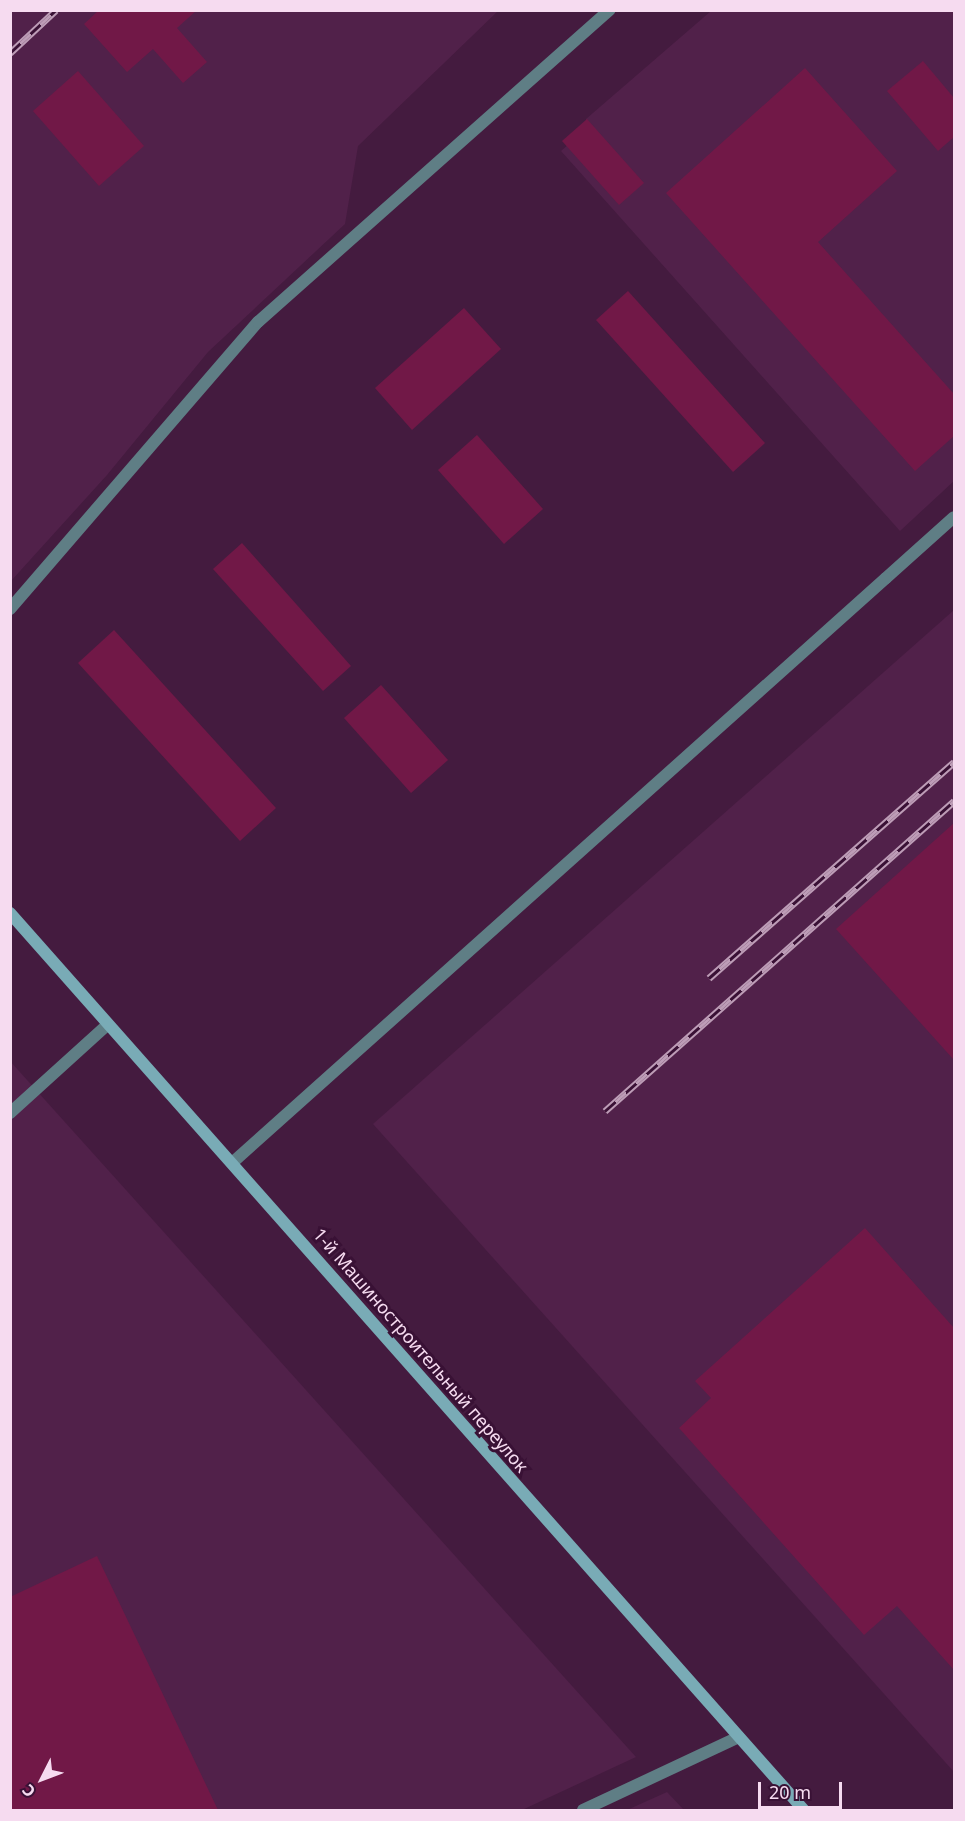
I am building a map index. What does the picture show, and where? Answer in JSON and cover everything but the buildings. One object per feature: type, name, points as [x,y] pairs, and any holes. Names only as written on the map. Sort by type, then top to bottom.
[{"type":"street","points":[[10,609],[258,322],[609,10]]},
{"type":"street","points":[[232,1163],[954,517]]},
{"type":"street","name":"1-й Машиностроительный переулок","points":[[10,913],[804,1810]]},
{"type":"street","points":[[10,1113],[108,1023]]},
{"type":"street","points":[[583,1810],[739,1737]]},
{"type":"shaded area","points":[[11,11],[498,11],[358,146],[345,224],[208,352],[107,475],[11,581]]},
{"type":"shaded area","points":[[711,11],[954,11],[954,481],[900,531],[561,151],[586,129],[586,119]]},
{"type":"shaded area","points":[[954,610],[954,1772],[373,1124]]},
{"type":"shaded area","points":[[10,1061],[636,1757],[522,1810],[11,1810]]},
{"type":"shaded area","points":[[667,1792],[684,1810],[627,1810]]},
{"type":"railway","points":[[10,53],[56,10]]},
{"type":"railway","points":[[709,978],[954,762]]},
{"type":"railway","points":[[605,1111],[954,801]]}]
